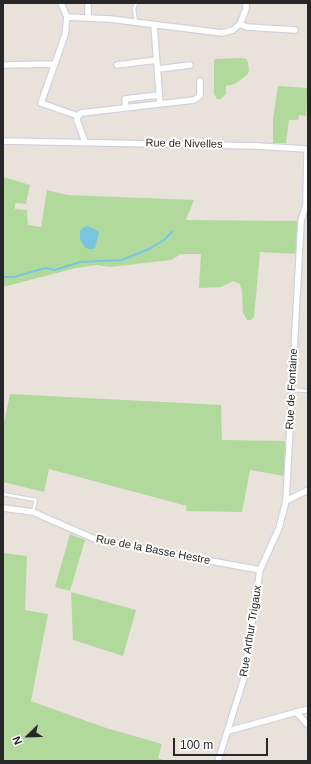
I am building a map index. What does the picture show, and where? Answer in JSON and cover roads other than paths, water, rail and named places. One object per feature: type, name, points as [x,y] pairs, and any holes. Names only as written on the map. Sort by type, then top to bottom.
[{"type":"street","points":[[61,3],[67,17],[65,35],[41,103],[78,116],[84,113],[197,99],[200,94],[200,81]]},
{"type":"street","points":[[88,3],[88,18]]},
{"type":"street","points":[[67,17],[136,23],[216,33],[230,31],[240,24],[246,9],[246,3]]},
{"type":"street","points":[[240,24],[247,27],[295,30]]},
{"type":"street","points":[[154,25],[160,104]]},
{"type":"street","points":[[117,65],[156,60]]},
{"type":"street","points":[[3,65],[54,64]]},
{"type":"street","points":[[158,69],[190,65]]},
{"type":"street","points":[[126,108],[125,99],[159,95]]},
{"type":"street","points":[[78,116],[77,120],[85,142]]},
{"type":"street","name":"Rue de Nivelles","points":[[3,141],[306,149],[308,154],[307,205]]},
{"type":"street","name":"Rue de Fontaine","points":[[260,570],[279,528],[286,501],[300,221],[307,205]]},
{"type":"street","points":[[286,501],[308,490]]},
{"type":"street","name":"Rue de la Basse Hestre","points":[[3,508],[33,512],[98,540],[260,570]]},
{"type":"street","name":"Rue Arthur Trigaux","points":[[218,761],[247,666],[260,570]]},
{"type":"street","points":[[228,731],[308,709]]},
{"type":"street","points":[[296,712],[308,725]]},
{"type":"lane","points":[[136,3],[134,14],[136,23]]},
{"type":"lane","points":[[292,390],[308,391]]},
{"type":"lane","points":[[3,494],[36,500],[33,512]]},
{"type":"water","points":[[88,226],[99,232],[95,248],[91,249],[85,248],[80,239],[80,231],[84,227]]},
{"type":"waterway","points":[[3,277],[14,277],[45,268],[55,270],[80,262],[122,260],[151,248],[165,239],[172,232]]}]
